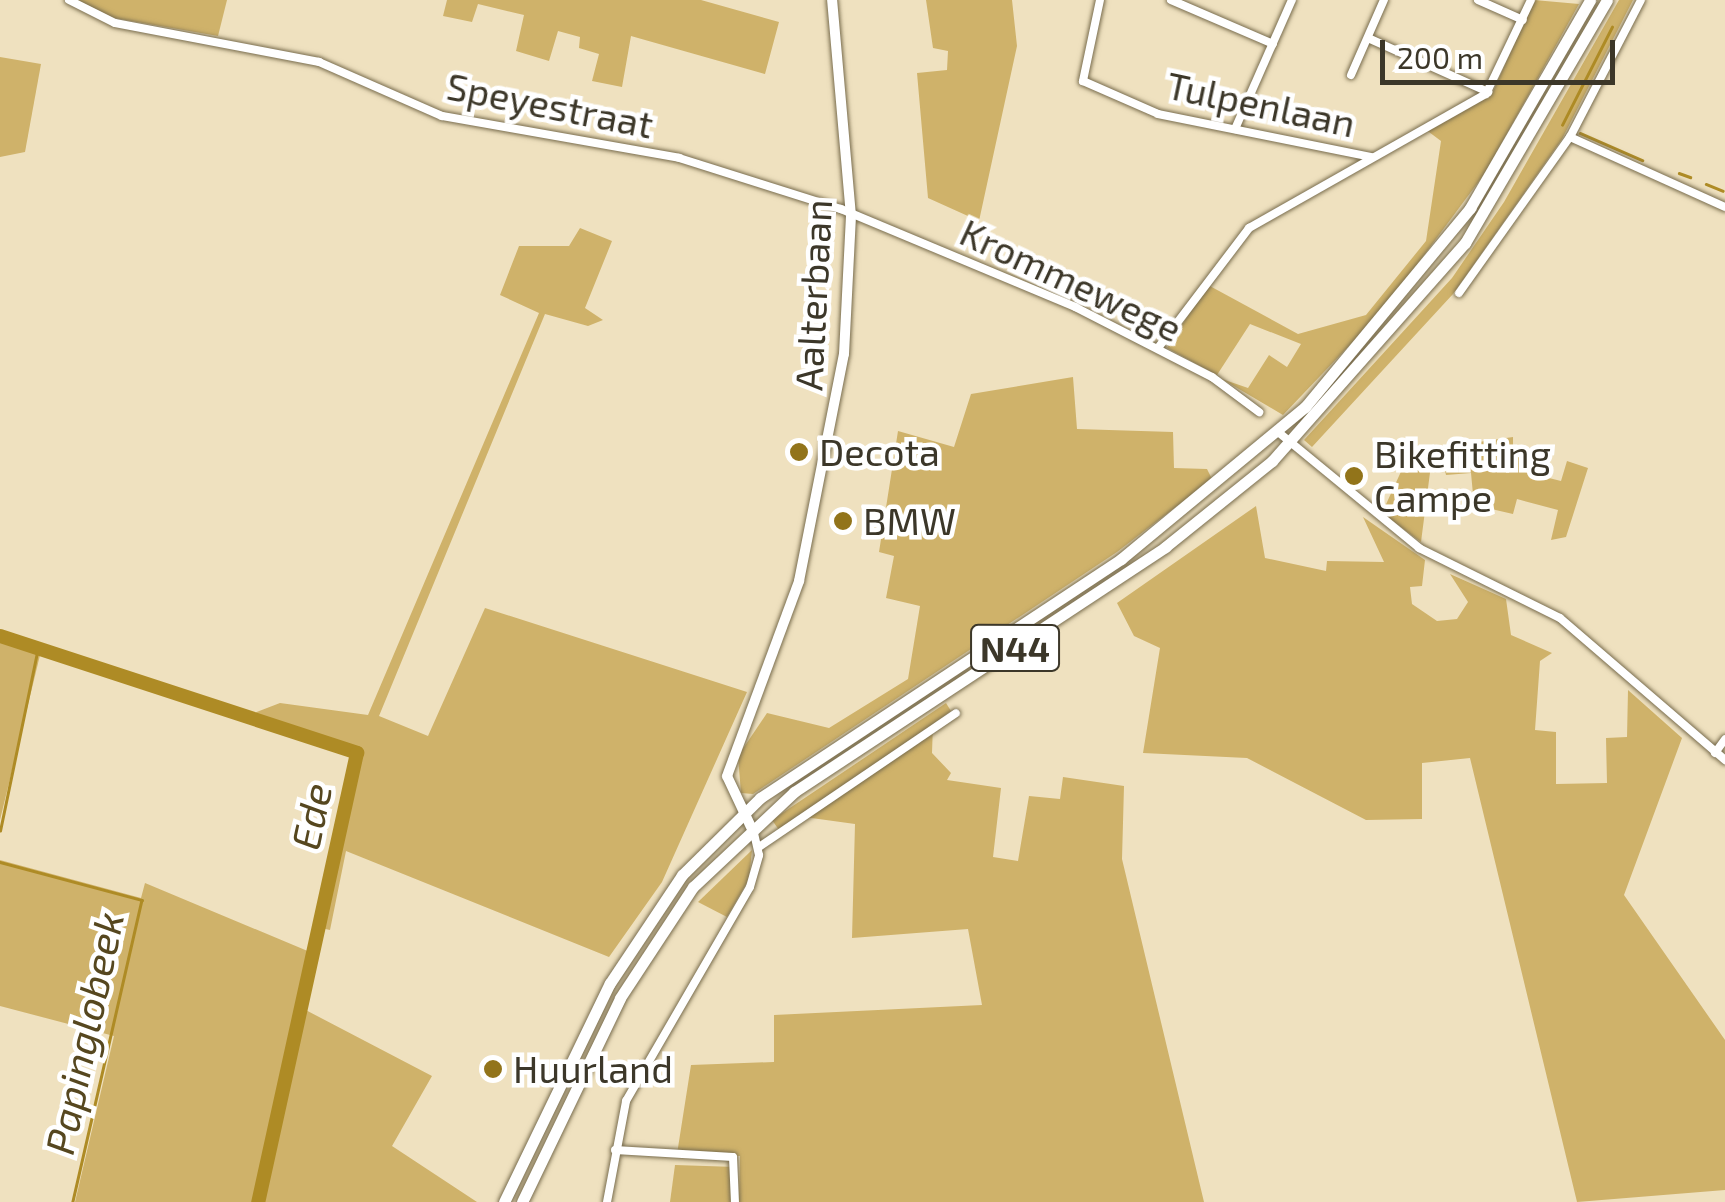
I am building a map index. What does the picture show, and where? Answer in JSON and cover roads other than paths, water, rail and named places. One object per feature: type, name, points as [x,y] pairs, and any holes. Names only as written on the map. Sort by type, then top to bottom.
[{"type":"highway","name":"N44","points":[[504,1202],[632,944],[742,814],[1121,559],[1278,432],[1470,208],[1590,0]]},
{"type":"highway","name":"N44","points":[[522,1202],[641,961],[752,826],[1165,547],[1288,442],[1474,230],[1607,0]]},
{"type":"main road","name":"Aalterbaan","points":[[752,826],[742,814],[727,776],[789,614],[824,478],[851,216],[832,0]]},
{"type":"street","name":"Speyestraat","points":[[69,0],[116,24],[319,62],[442,116],[679,158],[851,216]]},
{"type":"street","name":"Tulpenlaan","points":[[1100,0],[1083,81],[1158,114],[1372,157]]},
{"type":"street","points":[[1171,0],[1273,44]]},
{"type":"street","points":[[1235,129],[1292,0]]},
{"type":"street","points":[[1352,76],[1384,0]]},
{"type":"street","points":[[1478,0],[1523,20]]},
{"type":"street","points":[[1158,348],[1238,238],[1488,92],[1531,0]]},
{"type":"street","points":[[1460,293],[1570,137],[1641,0]]},
{"type":"street","points":[[1368,38],[1488,92]]},
{"type":"street","points":[[1570,137],[1725,207]]},
{"type":"street","name":"Krommewege","points":[[851,216],[1158,348],[1259,412]]},
{"type":"street","points":[[1278,432],[1419,548],[1560,618],[1725,760]]},
{"type":"street","points":[[759,847],[956,713]]},
{"type":"street","points":[[1715,753],[1725,738]]},
{"type":"street","points":[[608,1202],[626,1102],[750,886],[759,847],[752,826]]},
{"type":"street","points":[[615,1150],[733,1157],[734,1202]]},
{"type":"waterway","points":[[1562,125],[1612,27]]},
{"type":"waterway","points":[[1580,133],[1642,160]]},
{"type":"waterway","points":[[1679,173],[1690,177]]},
{"type":"waterway","points":[[1706,184],[1723,191]]},
{"type":"waterway","name":"Ede","points":[[0,636],[357,753],[258,1202]]},
{"type":"waterway","name":"Papinglobeek","points":[[0,831],[38,647]]},
{"type":"waterway","name":"Papinglobeek","points":[[0,862],[142,900],[73,1202]]},
{"type":"place","name":"Decota","points":[[799,452]]},
{"type":"place","name":"Bikefitting Campe","points":[[1354,476]]},
{"type":"place","name":"BMW","points":[[843,521]]},
{"type":"place","name":"Huurland","points":[[493,1069]]}]
